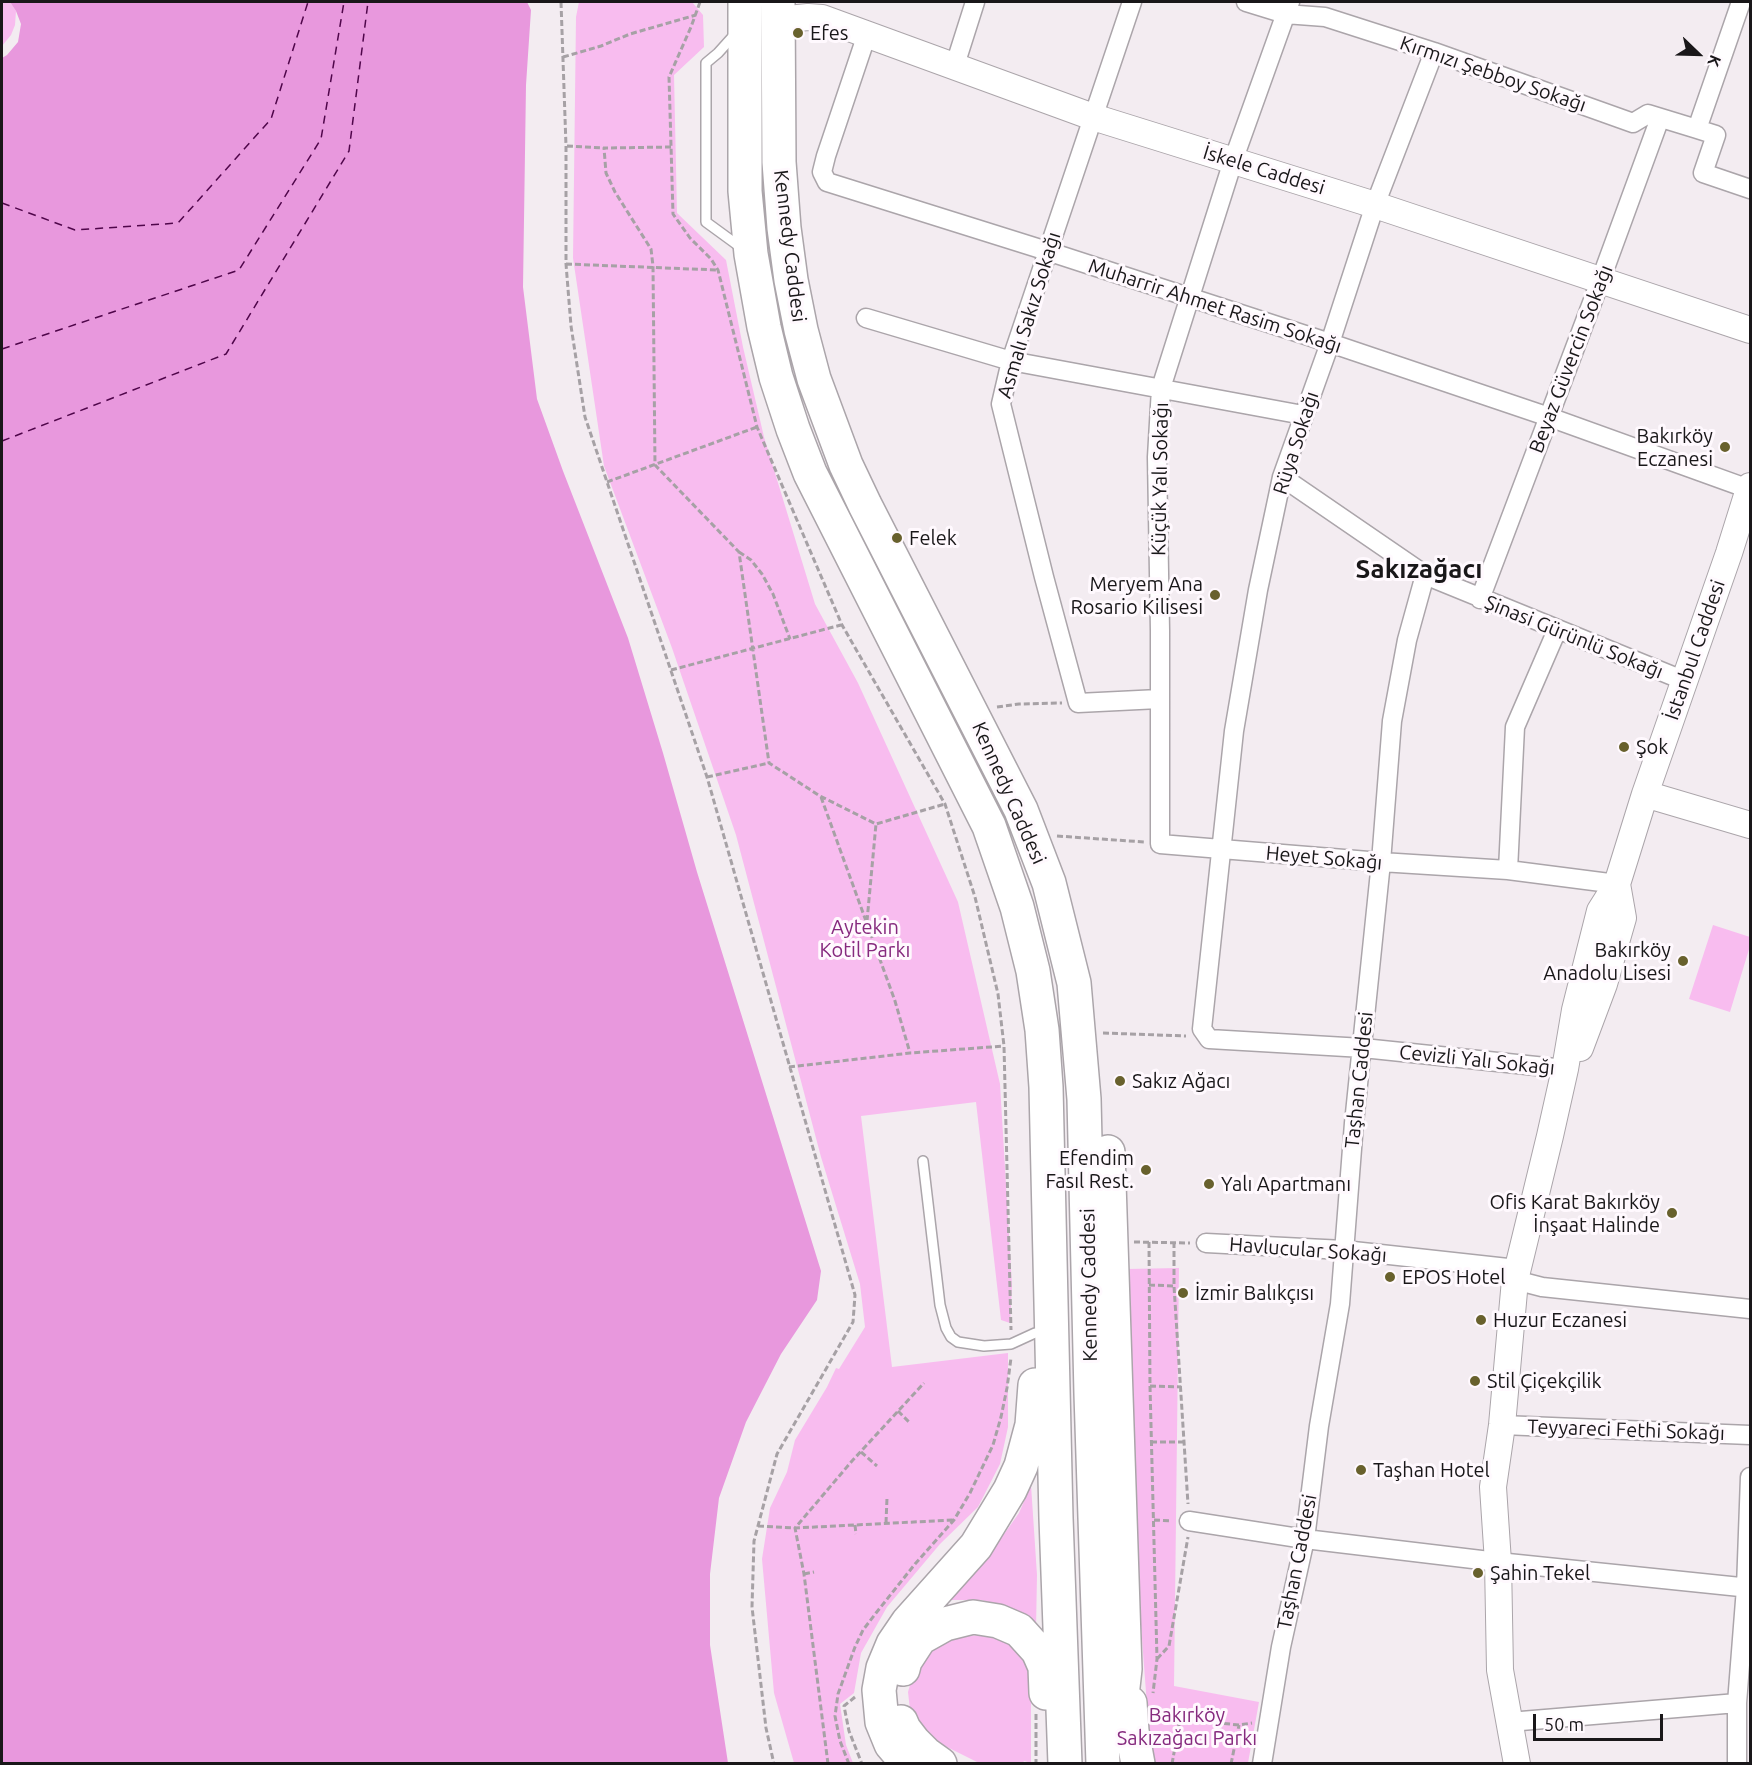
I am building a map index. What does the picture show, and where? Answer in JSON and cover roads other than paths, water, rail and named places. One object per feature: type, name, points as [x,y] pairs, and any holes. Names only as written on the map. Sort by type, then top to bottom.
[{"type":"highway","name":"Kennedy Caddesi","points":[[780,8],[779,162],[784,228],[797,310],[814,379],[846,465],[860,495],[1005,775],[1031,834],[1049,883],[1074,983],[1084,1099],[1103,1764]]},
{"type":"highway","name":"Kennedy Caddesi","points":[[745,12],[745,190],[751,254],[764,327],[776,377],[810,473],[976,797],[1000,853],[1017,907],[1033,971],[1042,1030],[1046,1087],[1056,1518],[1065,1764]]},
{"type":"highway","points":[[1079,1032],[1094,1070],[1107,1121],[1125,1669],[1136,1755],[1148,1751]]},
{"type":"highway","points":[[908,1764],[891,1744],[882,1722],[879,1690],[883,1668],[893,1644],[908,1622],[976,1546],[996,1515],[1022,1466],[1035,1401],[1023,1338],[1048,1186]]},
{"type":"highway","points":[[940,1764],[926,1754],[904,1729],[899,1716],[897,1689],[905,1661],[920,1638],[945,1624],[974,1617],[998,1621],[1020,1630],[1038,1651],[1045,1667],[1052,1749],[1056,1764]]},
{"type":"highway","points":[[1124,1764],[1122,1696],[1125,1669]]},
{"type":"main road","name":"İskele Caddesi","points":[[780,8],[808,17],[822,18],[1093,117],[1375,205],[1750,330]]},
{"type":"main road","name":"İstanbul Caddesi","points":[[1517,1764],[1500,1670],[1498,1562],[1493,1487],[1502,1425],[1516,1274],[1565,1069],[1576,1061],[1604,984],[1623,918],[1617,884],[1684,681],[1740,557],[1750,487]]},
{"type":"main road","points":[[1645,794],[1750,825]]},
{"type":"street","points":[[955,65],[975,2]]},
{"type":"street","name":"Asmalı Sakız Sokağı","points":[[1132,2],[1011,361],[1001,404],[1078,703],[1159,699]]},
{"type":"street","name":"Kırmızı Şebboy Sokağı","points":[[1246,2],[1288,8],[1324,17],[1434,52],[1633,123],[1648,114],[1716,135],[1703,173],[1750,189]]},
{"type":"street","points":[[1697,129],[1741,2]]},
{"type":"street","name":"Küçük Yalı Sokağı","points":[[1160,844],[1157,457],[1161,388],[1233,160],[1288,8]]},
{"type":"street","name":"Muharrir Ahmet Rasim Sokağı","points":[[867,34],[826,156],[822,172],[827,182],[1330,343],[1750,487]]},
{"type":"street","name":"Rüya Sokağı","points":[[1209,1039],[1202,1029],[1236,719],[1258,590],[1282,477],[1330,343],[1375,205],[1434,52]]},
{"type":"street","name":"Beyaz Güvercin Sokağı","points":[[1480,599],[1660,118]]},
{"type":"street","points":[[866,318],[1011,361],[1303,415]]},
{"type":"street","name":"Şinasi Gürünlü Sokağı","points":[[1282,477],[1425,575],[1684,681]]},
{"type":"street","name":"Taşhan Caddesi","points":[[1262,1764],[1281,1647],[1305,1539],[1319,1426],[1340,1304],[1354,1123],[1381,862],[1392,721],[1407,640],[1425,575]]},
{"type":"street","points":[[1508,870],[1515,727],[1557,630]]},
{"type":"street","name":"Heyet Sokağı","points":[[1160,844],[1508,870],[1617,884]]},
{"type":"street","name":"Cevizli Yalı Sokağı","points":[[1209,1039],[1363,1048],[1565,1069]]},
{"type":"street","name":"Havlucular Sokağı","points":[[1206,1243],[1344,1250],[1516,1274],[1542,1287],[1750,1310]]},
{"type":"street","name":"Teyyareci Fethi Sokağı","points":[[1502,1425],[1750,1435]]},
{"type":"street","points":[[1737,1764],[1737,1703],[1748,1588],[1750,1477]]},
{"type":"street","points":[[1189,1521],[1305,1539],[1748,1588]]},
{"type":"street","points":[[1509,1722],[1737,1703]]},
{"type":"lane","points":[[923,1161],[940,1305],[946,1328],[951,1337],[958,1342],[984,1346],[1023,1338]]},
{"type":"place","name":"Efes","points":[[798,33]]},
{"type":"place","name":"Bakırköy Eczanesi","points":[[1725,447]]},
{"type":"place","name":"Felek","points":[[897,538]]},
{"type":"place","name":"Meryem Ana Rosario Kilisesi","points":[[1215,595]]},
{"type":"place","name":"Şok","points":[[1624,747]]},
{"type":"place","name":"Bakırköy Anadolu Lisesi","points":[[1683,961]]},
{"type":"place","name":"Sakız Ağacı","points":[[1120,1081]]},
{"type":"place","name":"Efendim Fasıl Rest.","points":[[1146,1170]]},
{"type":"place","name":"Yalı Apartmanı","points":[[1209,1184]]},
{"type":"place","name":"Ofis Karat Bakırköy İnşaat Halinde","points":[[1672,1213]]},
{"type":"place","name":"EPOS Hotel","points":[[1390,1277]]},
{"type":"place","name":"İzmir Balıkçısı","points":[[1183,1293]]},
{"type":"place","name":"Huzur Eczanesi","points":[[1481,1320]]},
{"type":"place","name":"Stil Çiçekçilik","points":[[1475,1381]]},
{"type":"place","name":"Taşhan Hotel","points":[[1361,1470]]},
{"type":"place","name":"Şahin Tekel","points":[[1478,1573]]},
{"type":"district","name":"Sakızağacı","points":[[1419,569]]},
{"type":"park label","name":"Aytekin Kotil Parkı","points":[[865,938]]},
{"type":"park label","name":"Bakırköy Sakızağacı Parkı","points":[[1187,1726]]}]
